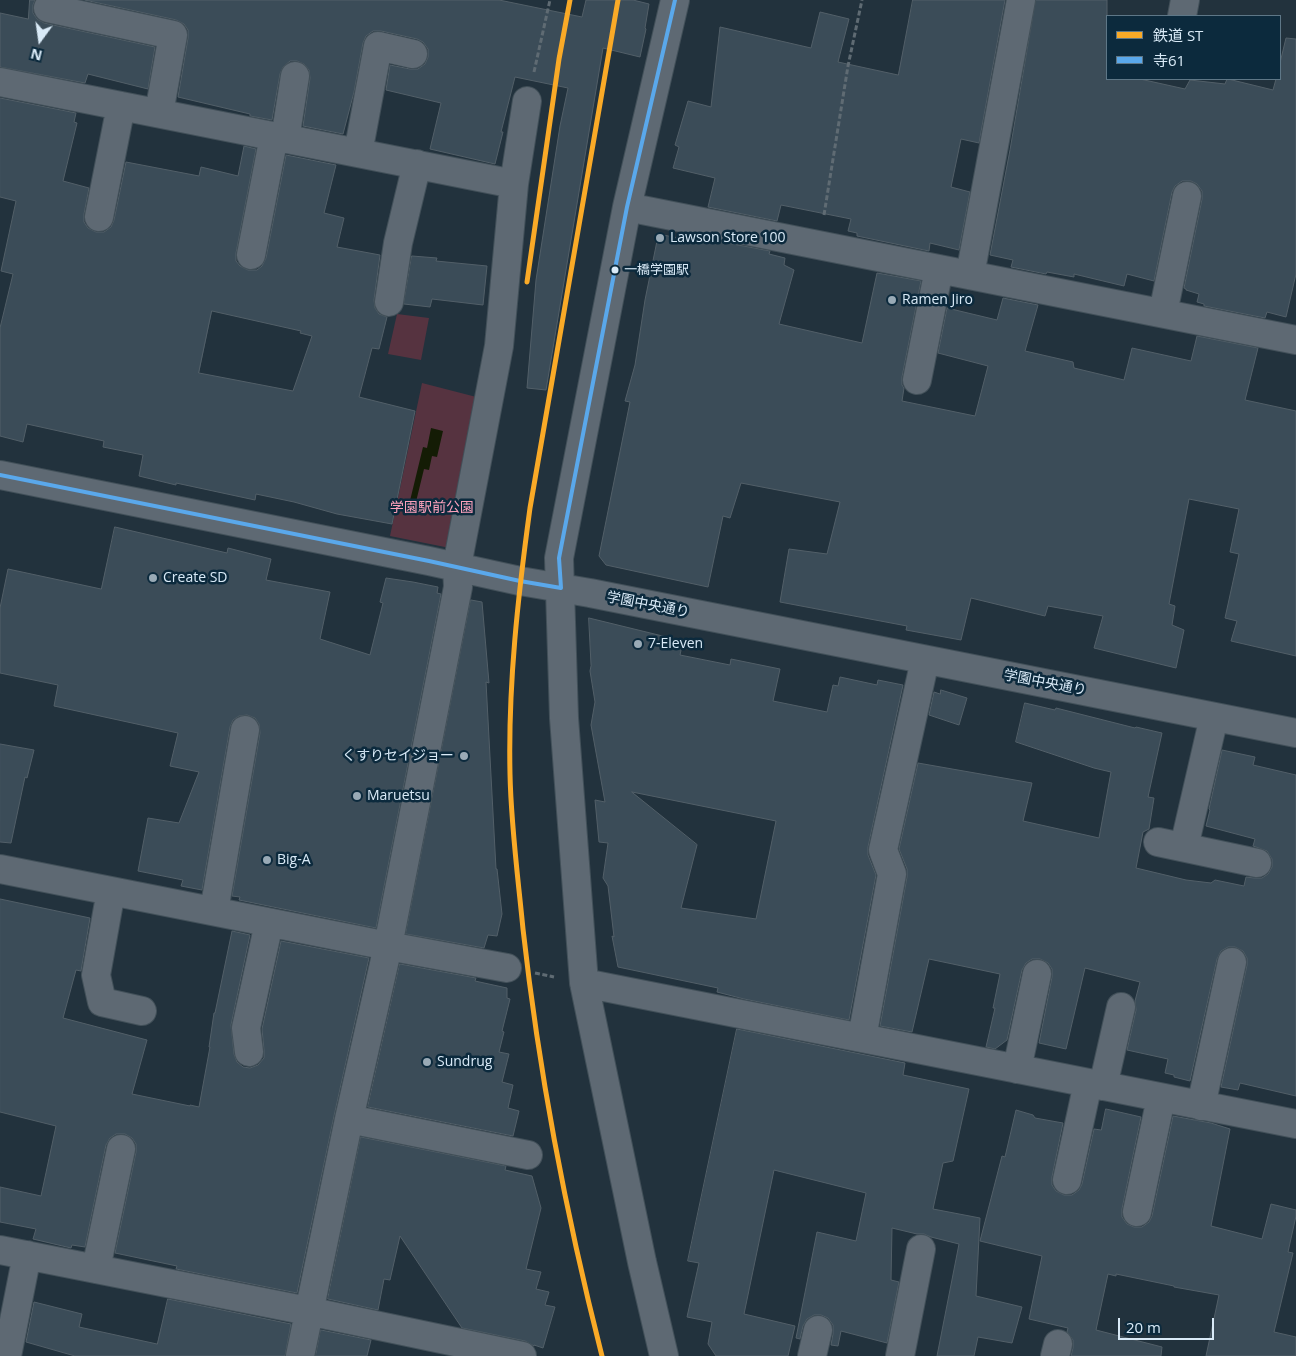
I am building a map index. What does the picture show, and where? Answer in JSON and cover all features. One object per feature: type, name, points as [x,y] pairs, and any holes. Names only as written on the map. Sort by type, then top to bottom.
[{"type":"street","points":[[664,1356],[642,1262],[584,983],[564,718],[558,558],[627,207],[675,0]]},
{"type":"street","points":[[970,275],[1021,0]]},
{"type":"street","points":[[1182,15],[1185,0]]},
{"type":"street","points":[[48,8],[172,36],[159,113]]},
{"type":"street","points":[[358,153],[378,46],[413,54]]},
{"type":"street","points":[[251,255],[295,76]]},
{"type":"street","points":[[0,82],[514,184]]},
{"type":"street","points":[[300,1356],[349,1119],[388,946],[458,587],[457,567],[499,346],[514,184],[527,102]]},
{"type":"street","points":[[98,217],[120,106]]},
{"type":"street","points":[[389,302],[398,243],[417,164]]},
{"type":"street","points":[[1163,313],[1187,196]]},
{"type":"street","points":[[627,207],[1163,313],[1295,335]]},
{"type":"street","points":[[917,380],[939,269]]},
{"type":"street","name":"学園中央通り","points":[[0,475],[520,581],[1296,733]]},
{"type":"street","points":[[862,1038],[892,874],[883,850],[925,660]]},
{"type":"street","points":[[1214,717],[1171,845],[1257,863]]},
{"type":"street","points":[[214,912],[244,730]]},
{"type":"street","points":[[0,869],[506,968]]},
{"type":"street","points":[[111,891],[96,975],[102,1002],[142,1011]]},
{"type":"street","points":[[249,1052],[246,1028],[269,923]]},
{"type":"street","points":[[1201,1106],[1232,962]]},
{"type":"street","points":[[1017,1069],[1037,974]]},
{"type":"street","points":[[584,983],[1296,1124]]},
{"type":"street","points":[[1067,1180],[1121,1007]]},
{"type":"street","points":[[1137,1212],[1161,1098]]},
{"type":"street","points":[[349,1119],[528,1156]]},
{"type":"street","points":[[96,1269],[121,1149]]},
{"type":"street","points":[[900,1356],[921,1249]]},
{"type":"street","points":[[0,1250],[308,1311],[522,1356]]},
{"type":"street","points":[[7,1356],[27,1255]]},
{"type":"street","points":[[812,1356],[818,1330]]},
{"type":"path","points":[[527,102],[550,0]]},
{"type":"path","points":[[819,245],[848,66],[862,0]]},
{"type":"path","points":[[506,968],[584,983]]},
{"type":"green space","points":[[397,314],[429,318],[421,360],[388,354]]},
{"type":"green space","name":"学園駅前公園","points":[[422,383],[488,400],[460,550],[390,536]]},
{"type":"shaded area","points":[[431,428],[443,431],[437,457],[432,456],[429,470],[424,469],[414,510],[408,509],[423,447],[427,448]]},
{"type":"building","points":[[30,0],[35,0],[33,13],[37,19],[44,23],[155,47],[148,89],[88,74],[85,83],[0,67],[0,13],[28,19]]},
{"type":"building","points":[[85,0],[499,0],[582,17],[586,0],[633,0],[649,4],[640,57],[603,48],[546,390],[527,388],[536,280],[560,126],[568,88],[515,77],[495,164],[430,149],[441,103],[386,90],[390,65],[418,69],[425,64],[428,57],[428,49],[423,42],[417,39],[381,31],[373,31],[366,36],[343,134],[303,126],[310,78],[309,70],[304,64],[290,61],[283,67],[280,74],[272,120],[178,97],[188,38],[188,30],[184,24],[176,20]]},
{"type":"building","points":[[913,0],[1005,0],[979,143],[961,139],[951,187],[970,192],[959,250],[930,243],[929,251],[857,236],[857,233],[848,231],[851,219],[781,205],[777,221],[708,207],[715,178],[673,168],[679,147],[675,145],[688,101],[711,107],[720,27],[811,48],[820,12],[849,19],[838,62],[898,75]]},
{"type":"building","points":[[1036,0],[1107,0],[1106,80],[1144,80],[1185,89],[1190,80],[1225,84],[1227,80],[1232,80],[1273,90],[1276,80],[1281,80],[1281,59],[1286,38],[1296,39],[1296,274],[1286,317],[1267,312],[1265,318],[1204,306],[1204,304],[1197,302],[1199,294],[1184,288],[1202,199],[1202,191],[1197,184],[1191,181],[1182,181],[1175,186],[1172,192],[1154,281],[1127,274],[1124,286],[1074,274],[1074,277],[1047,272],[1046,274],[1011,267],[1013,260],[990,255]]},
{"type":"building","points":[[0,98],[76,113],[74,122],[77,123],[63,181],[89,188],[84,222],[88,228],[96,232],[104,232],[111,227],[114,220],[126,162],[199,176],[201,167],[238,176],[244,146],[256,149],[236,253],[236,261],[240,266],[248,270],[257,270],[262,266],[266,258],[286,155],[336,165],[324,213],[344,218],[337,247],[380,255],[374,300],[375,308],[379,314],[387,317],[379,349],[372,348],[359,397],[415,411],[392,524],[337,514],[256,494],[255,500],[139,476],[143,455],[103,447],[104,441],[27,424],[23,442],[0,436],[0,328],[13,274],[1,271],[16,201],[0,197]],"holes":[[[212,311],[301,331],[300,333],[312,336],[293,391],[199,373]]]},
{"type":"building","points":[[663,235],[700,242],[701,238],[770,251],[769,254],[785,258],[784,265],[794,270],[779,324],[862,343],[877,273],[921,281],[902,377],[904,388],[902,401],[975,416],[988,366],[938,353],[947,308],[997,320],[1003,298],[1038,305],[1025,351],[1073,362],[1074,368],[1124,380],[1132,348],[1191,361],[1197,336],[1258,348],[1245,400],[1296,411],[1296,656],[1231,641],[1237,621],[1225,618],[1239,554],[1230,552],[1239,509],[1189,499],[1169,604],[1175,606],[1172,625],[1184,630],[1176,668],[1094,648],[1103,616],[1048,606],[1045,616],[971,598],[961,640],[906,630],[907,626],[780,602],[789,549],[827,554],[840,502],[741,483],[730,518],[723,516],[708,587],[606,565],[599,556],[630,402],[625,401],[635,365],[645,300],[657,241],[660,241]]},
{"type":"building","points":[[412,256],[437,258],[436,261],[487,266],[483,305],[432,299],[430,307],[404,304]]},
{"type":"building","points":[[115,527],[227,553],[228,548],[271,559],[266,580],[330,592],[320,639],[370,655],[383,603],[380,602],[386,578],[438,587],[437,593],[441,594],[376,928],[239,900],[240,897],[232,896],[260,733],[259,724],[255,718],[247,715],[239,716],[233,720],[230,727],[202,890],[181,886],[183,880],[138,871],[148,818],[179,823],[199,772],[170,766],[178,733],[54,706],[58,685],[0,673],[0,608],[8,569],[101,589]]},
{"type":"building","points":[[471,600],[482,602],[489,683],[486,682],[496,869],[502,914],[497,936],[488,935],[484,948],[406,934]]},
{"type":"building","points":[[589,618],[683,641],[680,655],[730,665],[731,659],[780,669],[773,701],[827,712],[833,685],[838,686],[840,677],[877,685],[878,680],[903,685],[868,847],[868,855],[876,875],[849,1020],[744,999],[717,992],[718,988],[618,967],[612,936],[614,937],[608,886],[603,878],[608,843],[599,842],[595,800],[605,802],[591,725],[595,702],[590,671]],"holes":[[[632,792],[776,821],[756,919],[681,908],[697,845]]]},
{"type":"building","points":[[941,690],[967,698],[959,725],[929,715],[934,692],[940,694]]},
{"type":"building","points":[[1025,703],[1055,710],[1056,708],[1162,733],[1148,797],[1154,798],[1149,829],[1143,832],[1136,868],[1186,880],[1211,883],[1215,880],[1244,886],[1246,877],[1262,878],[1268,874],[1272,867],[1272,859],[1267,851],[1253,846],[1255,839],[1206,826],[1222,750],[1255,757],[1253,765],[1296,775],[1296,1096],[1240,1083],[1238,1090],[1221,1087],[1247,965],[1247,958],[1243,951],[1235,947],[1228,947],[1221,951],[1217,959],[1190,1081],[1165,1073],[1168,1059],[1127,1050],[1140,982],[1085,968],[1066,1049],[1039,1043],[1052,977],[1052,969],[1048,963],[1040,959],[1032,959],[1026,963],[1022,970],[1007,1040],[995,1049],[986,1047],[1000,974],[929,959],[912,1032],[880,1026],[907,877],[907,869],[899,849],[918,763],[1032,783],[1023,821],[1099,838],[1111,772],[1016,742]]},
{"type":"building","points":[[0,744],[34,750],[27,778],[25,777],[11,843],[0,842]]},
{"type":"building","points":[[0,899],[90,918],[81,971],[76,970],[63,1018],[147,1040],[132,1094],[190,1106],[199,1107],[214,1013],[232,931],[250,935],[231,1025],[234,1054],[237,1062],[243,1067],[250,1068],[258,1065],[264,1058],[262,1029],[281,941],[369,958],[297,1293],[176,1269],[177,1266],[115,1253],[136,1152],[136,1144],[132,1138],[125,1134],[116,1134],[110,1138],[106,1145],[85,1247],[72,1245],[71,1248],[33,1239],[36,1229],[0,1222],[0,1187],[41,1196],[56,1126],[0,1112]]},
{"type":"building","points":[[400,964],[476,978],[475,981],[507,988],[507,998],[510,999],[499,1052],[509,1054],[502,1082],[513,1085],[508,1108],[519,1111],[513,1136],[368,1107]]},
{"type":"building","points":[[737,1029],[905,1063],[903,1075],[969,1089],[953,1161],[943,1163],[933,1209],[980,1218],[976,1296],[1022,1307],[1012,1343],[978,1337],[974,1356],[937,1356],[959,1244],[924,1234],[892,1228],[891,1280],[899,1282],[887,1343],[841,1331],[838,1346],[831,1345],[833,1325],[828,1318],[821,1315],[814,1315],[807,1319],[800,1339],[796,1338],[817,1232],[856,1241],[866,1193],[774,1170],[744,1314],[795,1326],[788,1356],[716,1356],[708,1344],[712,1322],[687,1317],[699,1263],[688,1261]]},
{"type":"building","points":[[1106,1109],[1141,1117],[1122,1209],[1122,1217],[1127,1224],[1134,1227],[1142,1227],[1149,1222],[1152,1216],[1173,1116],[1211,1123],[1230,1129],[1211,1226],[1262,1239],[1271,1204],[1296,1210],[1288,1252],[1293,1253],[1274,1332],[1296,1337],[1296,1356],[1206,1356],[1219,1295],[1116,1274],[1116,1276],[1108,1274],[1096,1330],[1162,1347],[1161,1356],[1071,1356],[1073,1340],[1067,1332],[1068,1328],[1029,1319],[1042,1256],[980,1241],[1002,1156],[1005,1157],[1016,1110],[1033,1115],[1035,1118],[1063,1123],[1052,1185],[1056,1191],[1064,1195],[1072,1195],[1079,1190],[1082,1184],[1094,1129],[1101,1130]]},
{"type":"building","points":[[361,1137],[506,1166],[505,1170],[532,1176],[541,1208],[526,1269],[541,1272],[536,1289],[549,1292],[545,1305],[555,1307],[543,1348],[525,1341],[462,1328],[400,1236],[390,1280],[384,1279],[378,1310],[328,1299]]},
{"type":"building","points":[[168,1299],[291,1324],[285,1356],[75,1356],[26,1342],[34,1302],[82,1314],[79,1327],[157,1344]]},
{"type":"building","points":[[321,1330],[371,1340],[367,1356],[316,1356]]},
{"type":"rail line","name":"ST","points":[[527,282],[559,59],[570,0]]},
{"type":"rail line","name":"ST","points":[[602,1356],[565,1197],[537,1037],[515,851],[510,741],[512,674],[530,508],[618,0]]},
{"type":"transit line","name":"寺61","points":[[0,475],[561,588],[559,558],[627,207],[675,0]]},
{"type":"place","name":"Lawson Store 100","points":[[660,238]]},
{"type":"place","name":"一橋学園駅","points":[[615,270]]},
{"type":"place","name":"Ramen Jiro","points":[[892,300]]},
{"type":"place","name":"Create SD","points":[[153,578]]},
{"type":"place","name":"7-Eleven","points":[[638,644]]},
{"type":"place","name":"くすりセイジョー","points":[[464,756]]},
{"type":"place","name":"Maruetsu","points":[[357,796]]},
{"type":"place","name":"Big-A","points":[[267,860]]},
{"type":"place","name":"Sundrug","points":[[427,1062]]}]
